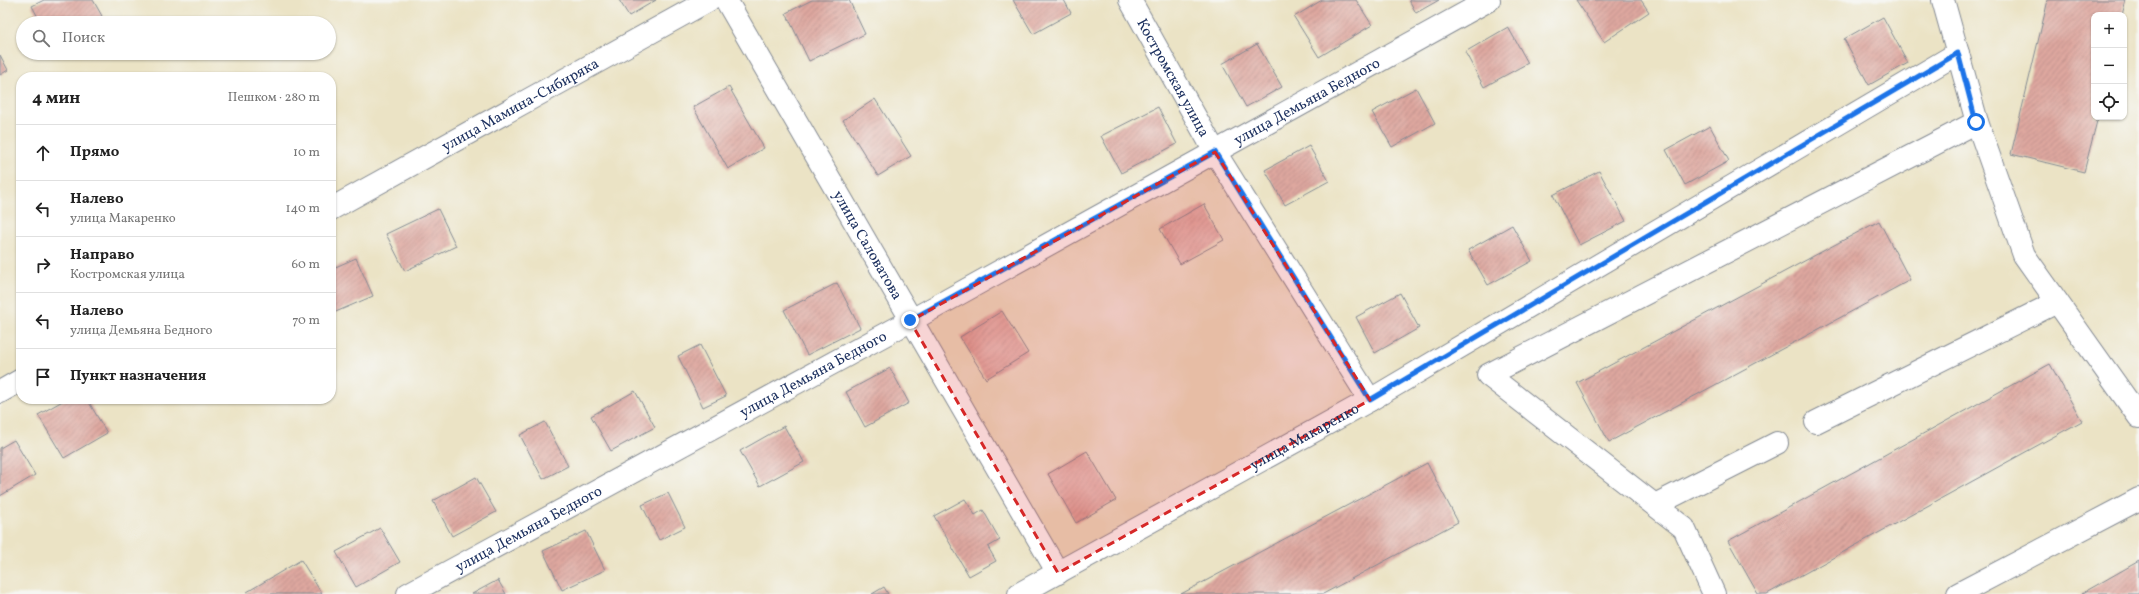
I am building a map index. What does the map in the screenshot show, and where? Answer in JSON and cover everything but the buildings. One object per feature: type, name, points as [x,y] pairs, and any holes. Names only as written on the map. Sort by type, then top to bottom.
[{"type":"street","name":"улица Мамина-Сибиряка","points":[[336,206],[709,0]]},
{"type":"street","name":"улица Саловатова","points":[[726,0],[1058,574]]},
{"type":"street","name":"Костромская улица","points":[[1130,0],[1215,152],[1370,400]]},
{"type":"street","name":"улица Демьяна Бедного","points":[[408,594],[910,320],[1489,0]]},
{"type":"street","points":[[1943,0],[1976,122],[2024,255],[2139,417]]},
{"type":"street","name":"улица Макаренко","points":[[1020,594],[1370,400],[1958,53]]},
{"type":"street","points":[[1714,594],[1684,528],[1488,375],[1976,122]]},
{"type":"street","points":[[1816,422],[2057,302]]},
{"type":"street","points":[[0,392],[16,383]]},
{"type":"street","points":[[1655,505],[1776,443]]},
{"type":"street","points":[[1958,594],[2139,499]]},
{"type":"highlighted area","points":[[1215,152],[1370,400],[1058,573],[910,321]]},
{"type":"route","points":[[910,320],[1215,152],[1370,400],[1958,53],[1976,122]]}]
